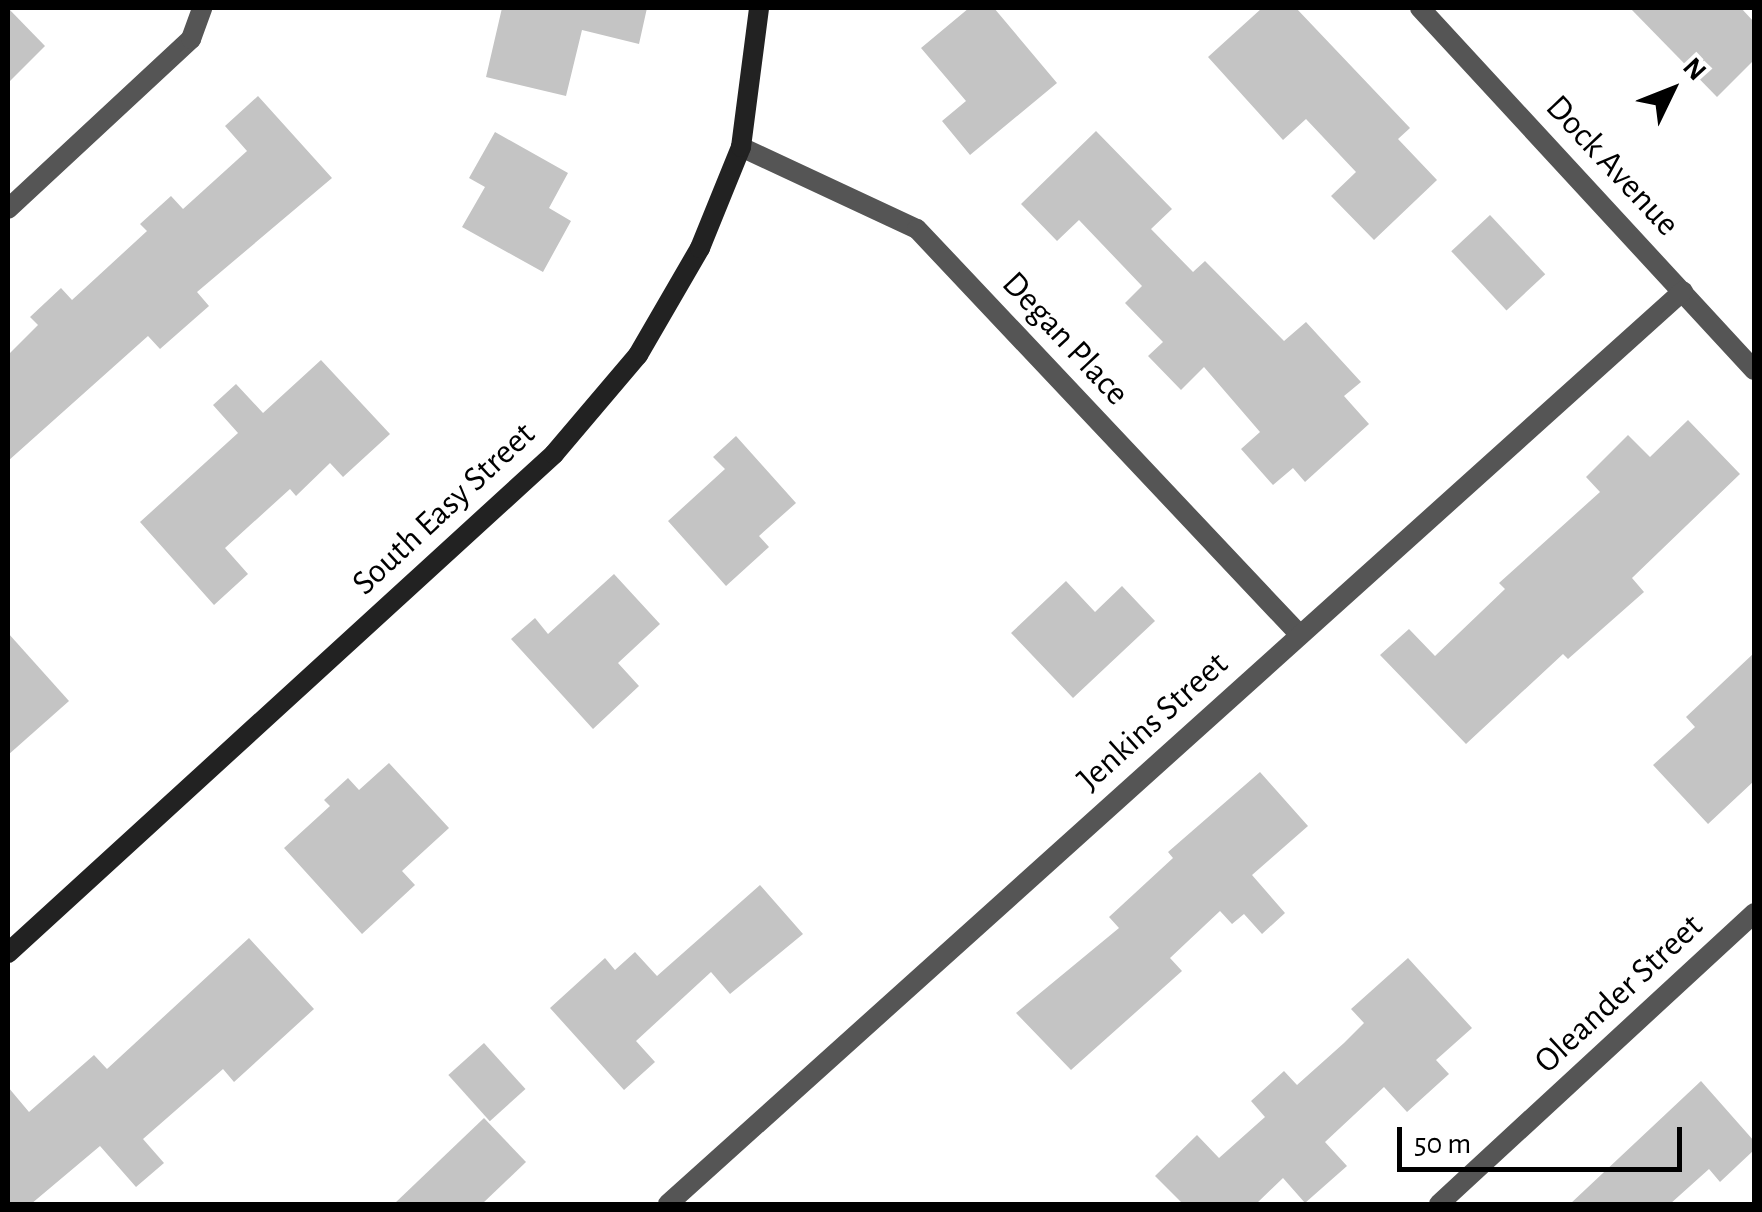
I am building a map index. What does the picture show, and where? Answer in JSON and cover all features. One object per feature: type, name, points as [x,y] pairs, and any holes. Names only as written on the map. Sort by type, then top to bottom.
[{"type":"street","points":[[8,208],[191,39],[202,8]]},
{"type":"street","name":"South Easy Street","points":[[8,953],[554,454],[638,354],[700,248],[741,147],[759,8]]},
{"type":"street","name":"Dock Avenue","points":[[1420,8],[1754,370]]},
{"type":"street","name":"Degan Place","points":[[741,147],[917,229],[1300,634]]},
{"type":"street","name":"Jenkins Street","points":[[668,1204],[1683,291]]},
{"type":"street","name":"Oleander Street","points":[[1439,1204],[1754,913]]},
{"type":"building","points":[[8,8],[45,46],[8,83]]},
{"type":"building","points":[[502,8],[647,8],[639,44],[582,30],[566,96],[486,77]]},
{"type":"building","points":[[969,8],[994,8],[1057,83],[970,155],[942,121],[966,101],[921,48]]},
{"type":"building","points":[[1262,8],[1296,8],[1410,128],[1398,139],[1437,180],[1374,240],[1331,196],[1356,172],[1306,119],[1283,140],[1208,57]]},
{"type":"building","points":[[1630,8],[1741,8],[1754,22],[1754,60],[1717,97]]},
{"type":"building","points":[[258,96],[332,178],[197,292],[209,306],[160,349],[148,336],[8,461],[8,355],[38,325],[30,317],[61,288],[72,300],[147,231],[140,224],[171,196],[183,209],[247,151],[225,126]]},
{"type":"building","points":[[1096,131],[1172,209],[1151,229],[1193,272],[1205,261],[1284,341],[1306,322],[1361,382],[1344,396],[1369,424],[1305,482],[1293,468],[1273,485],[1241,449],[1260,432],[1204,367],[1181,390],[1148,356],[1163,342],[1125,303],[1142,286],[1079,220],[1057,241],[1021,204]]},
{"type":"building","points":[[495,132],[568,173],[549,208],[571,221],[543,272],[462,227],[485,187],[469,178]]},
{"type":"building","points":[[1490,215],[1545,274],[1506,310],[1451,251]]},
{"type":"building","points":[[321,360],[390,434],[343,477],[330,463],[296,496],[290,489],[225,548],[248,574],[214,605],[140,522],[238,433],[213,405],[236,384],[263,413]]},
{"type":"building","points":[[1688,420],[1740,474],[1632,578],[1644,592],[1568,659],[1563,654],[1466,744],[1380,655],[1409,629],[1435,656],[1505,589],[1499,583],[1600,492],[1586,477],[1628,435],[1650,457]]},
{"type":"building","points":[[736,436],[796,503],[759,536],[769,547],[726,586],[668,521],[725,469],[713,457]]},
{"type":"building","points":[[614,574],[660,624],[618,663],[639,686],[593,729],[511,639],[535,618],[548,634]]},
{"type":"building","points":[[1066,581],[1095,612],[1122,586],[1155,621],[1073,698],[1011,633]]},
{"type":"building","points":[[8,633],[69,701],[8,755]]},
{"type":"building","points":[[1754,653],[1754,781],[1708,824],[1653,765],[1695,727],[1686,717]]},
{"type":"building","points":[[389,763],[449,828],[402,871],[415,885],[362,934],[284,848],[330,806],[324,800],[348,778],[359,790]]},
{"type":"building","points":[[1260,772],[1308,826],[1252,875],[1285,913],[1262,934],[1244,914],[1232,924],[1220,911],[1170,958],[1182,971],[1071,1070],[1016,1013],[1119,928],[1109,917],[1173,858],[1168,852]]},
{"type":"building","points":[[760,885],[803,934],[730,994],[711,972],[636,1041],[655,1062],[624,1090],[550,1008],[605,958],[615,970],[635,952],[657,976]]},
{"type":"building","points":[[249,938],[314,1009],[234,1082],[223,1069],[143,1139],[164,1163],[136,1187],[100,1146],[31,1204],[8,1204],[8,1087],[29,1112],[94,1055],[107,1069]]},
{"type":"building","points":[[1408,958],[1472,1028],[1436,1060],[1449,1074],[1407,1112],[1384,1087],[1325,1142],[1347,1166],[1305,1203],[1283,1178],[1256,1204],[1183,1204],[1155,1176],[1197,1135],[1219,1158],[1265,1117],[1251,1101],[1284,1071],[1297,1085],[1344,1043],[1364,1023],[1351,1009]]},
{"type":"building","points":[[484,1043],[525,1089],[490,1121],[448,1075]]},
{"type":"building","points":[[1701,1081],[1754,1141],[1754,1150],[1720,1182],[1709,1169],[1670,1204],[1570,1204]]},
{"type":"building","points":[[484,1118],[526,1162],[482,1204],[394,1204]]}]
